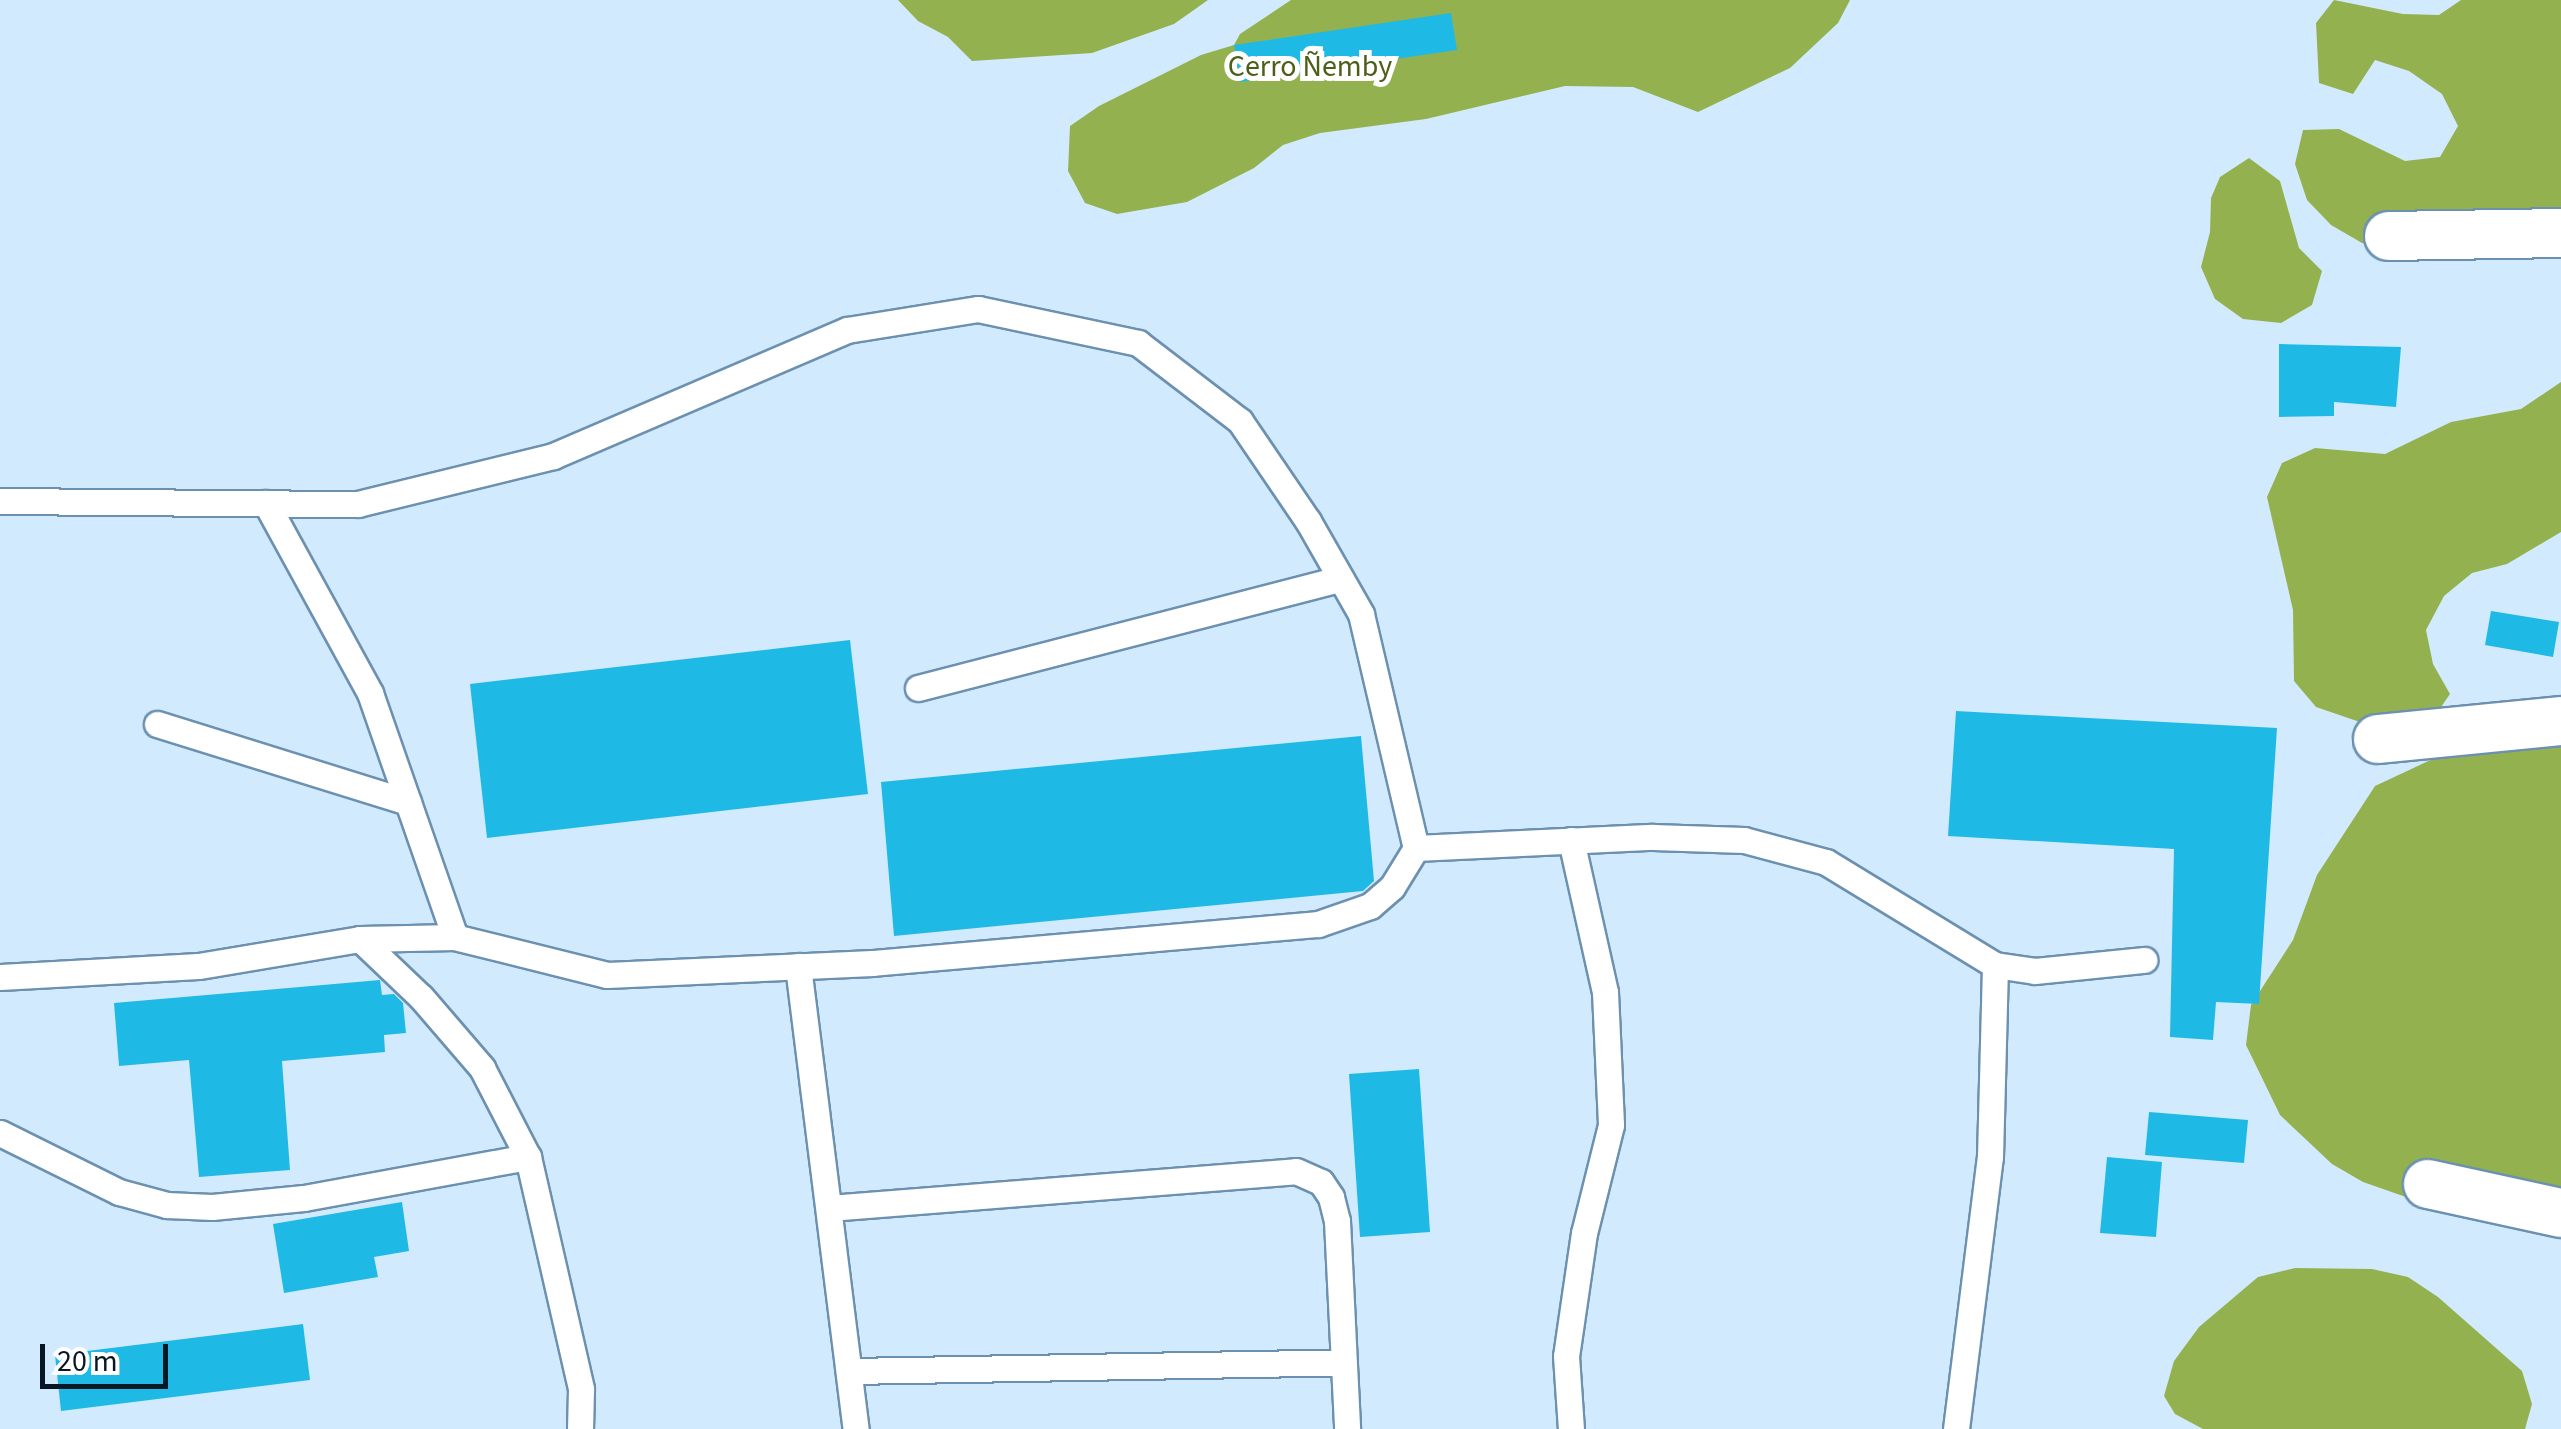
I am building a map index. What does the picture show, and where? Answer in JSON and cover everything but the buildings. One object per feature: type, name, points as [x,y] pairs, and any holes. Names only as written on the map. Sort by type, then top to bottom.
[{"type":"street","points":[[2389,236],[2561,233]]},
{"type":"street","points":[[2378,739],[2561,721]]},
{"type":"street","points":[[2428,1184],[2561,1213]]},
{"type":"lane","points":[[0,502],[358,504],[554,456],[847,330],[978,309],[1138,342],[1240,421],[1361,614],[1416,848],[1392,887],[1370,906],[1318,924],[798,966],[608,975],[455,937],[360,940],[198,966],[0,977]]},
{"type":"lane","points":[[266,503],[370,692],[455,937]]},
{"type":"lane","points":[[918,688],[1340,578]]},
{"type":"lane","points":[[157,724],[408,802]]},
{"type":"lane","points":[[1416,848],[1653,836],[1744,840],[1826,862],[1995,966],[2036,971],[2144,960]]},
{"type":"lane","points":[[1571,840],[1605,992],[1611,1125],[1584,1233],[1566,1356],[1571,1429]]},
{"type":"lane","points":[[360,940],[421,998],[482,1068],[528,1157],[580,1389],[580,1429]]},
{"type":"lane","points":[[798,966],[856,1429]]},
{"type":"lane","points":[[1956,1429],[1990,1157],[1995,966]]},
{"type":"lane","points":[[0,1133],[119,1192],[167,1205],[212,1207],[304,1198],[528,1157]]},
{"type":"lane","points":[[829,1208],[1296,1171],[1321,1182],[1334,1209],[1347,1429]]},
{"type":"lane","points":[[848,1371],[1342,1362]]},
{"type":"green space","name":"Cerro Ñemby","points":[[898,0],[1208,0],[1174,24],[1092,53],[972,61],[948,37],[918,21]]},
{"type":"green space","name":"Cerro Ñemby","points":[[1291,0],[1850,0],[1838,23],[1790,68],[1698,112],[1633,87],[1565,86],[1426,119],[1320,133],[1283,145],[1254,168],[1187,202],[1117,214],[1085,203],[1068,171],[1070,126],[1099,106],[1201,55],[1234,45],[1240,34]]},
{"type":"green space","points":[[2334,0],[2403,14],[2439,15],[2461,0],[2561,0],[2561,228],[2399,246],[2362,243],[2331,225],[2307,200],[2295,164],[2303,130],[2339,129],[2405,161],[2440,157],[2458,126],[2442,94],[2409,71],[2375,60],[2353,94],[2319,83],[2316,23]]},
{"type":"green space","points":[[2249,158],[2280,181],[2299,248],[2322,271],[2312,305],[2281,323],[2243,319],[2215,299],[2201,267],[2210,232],[2211,198],[2220,177]]},
{"type":"green space","points":[[2561,382],[2561,532],[2507,564],[2472,573],[2444,596],[2426,630],[2433,664],[2450,694],[2428,726],[2389,732],[2316,707],[2294,681],[2293,610],[2267,497],[2282,463],[2315,448],[2385,454],[2451,422],[2521,409]]},
{"type":"green space","points":[[2561,718],[2561,1205],[2469,1219],[2363,1182],[2332,1164],[2280,1115],[2246,1045],[2251,1005],[2293,940],[2317,875],[2375,786],[2486,734]]},
{"type":"green space","points":[[2295,1268],[2372,1269],[2408,1277],[2438,1297],[2522,1371],[2532,1404],[2525,1429],[2203,1429],[2175,1414],[2164,1396],[2174,1361],[2199,1327],[2258,1277]]}]
